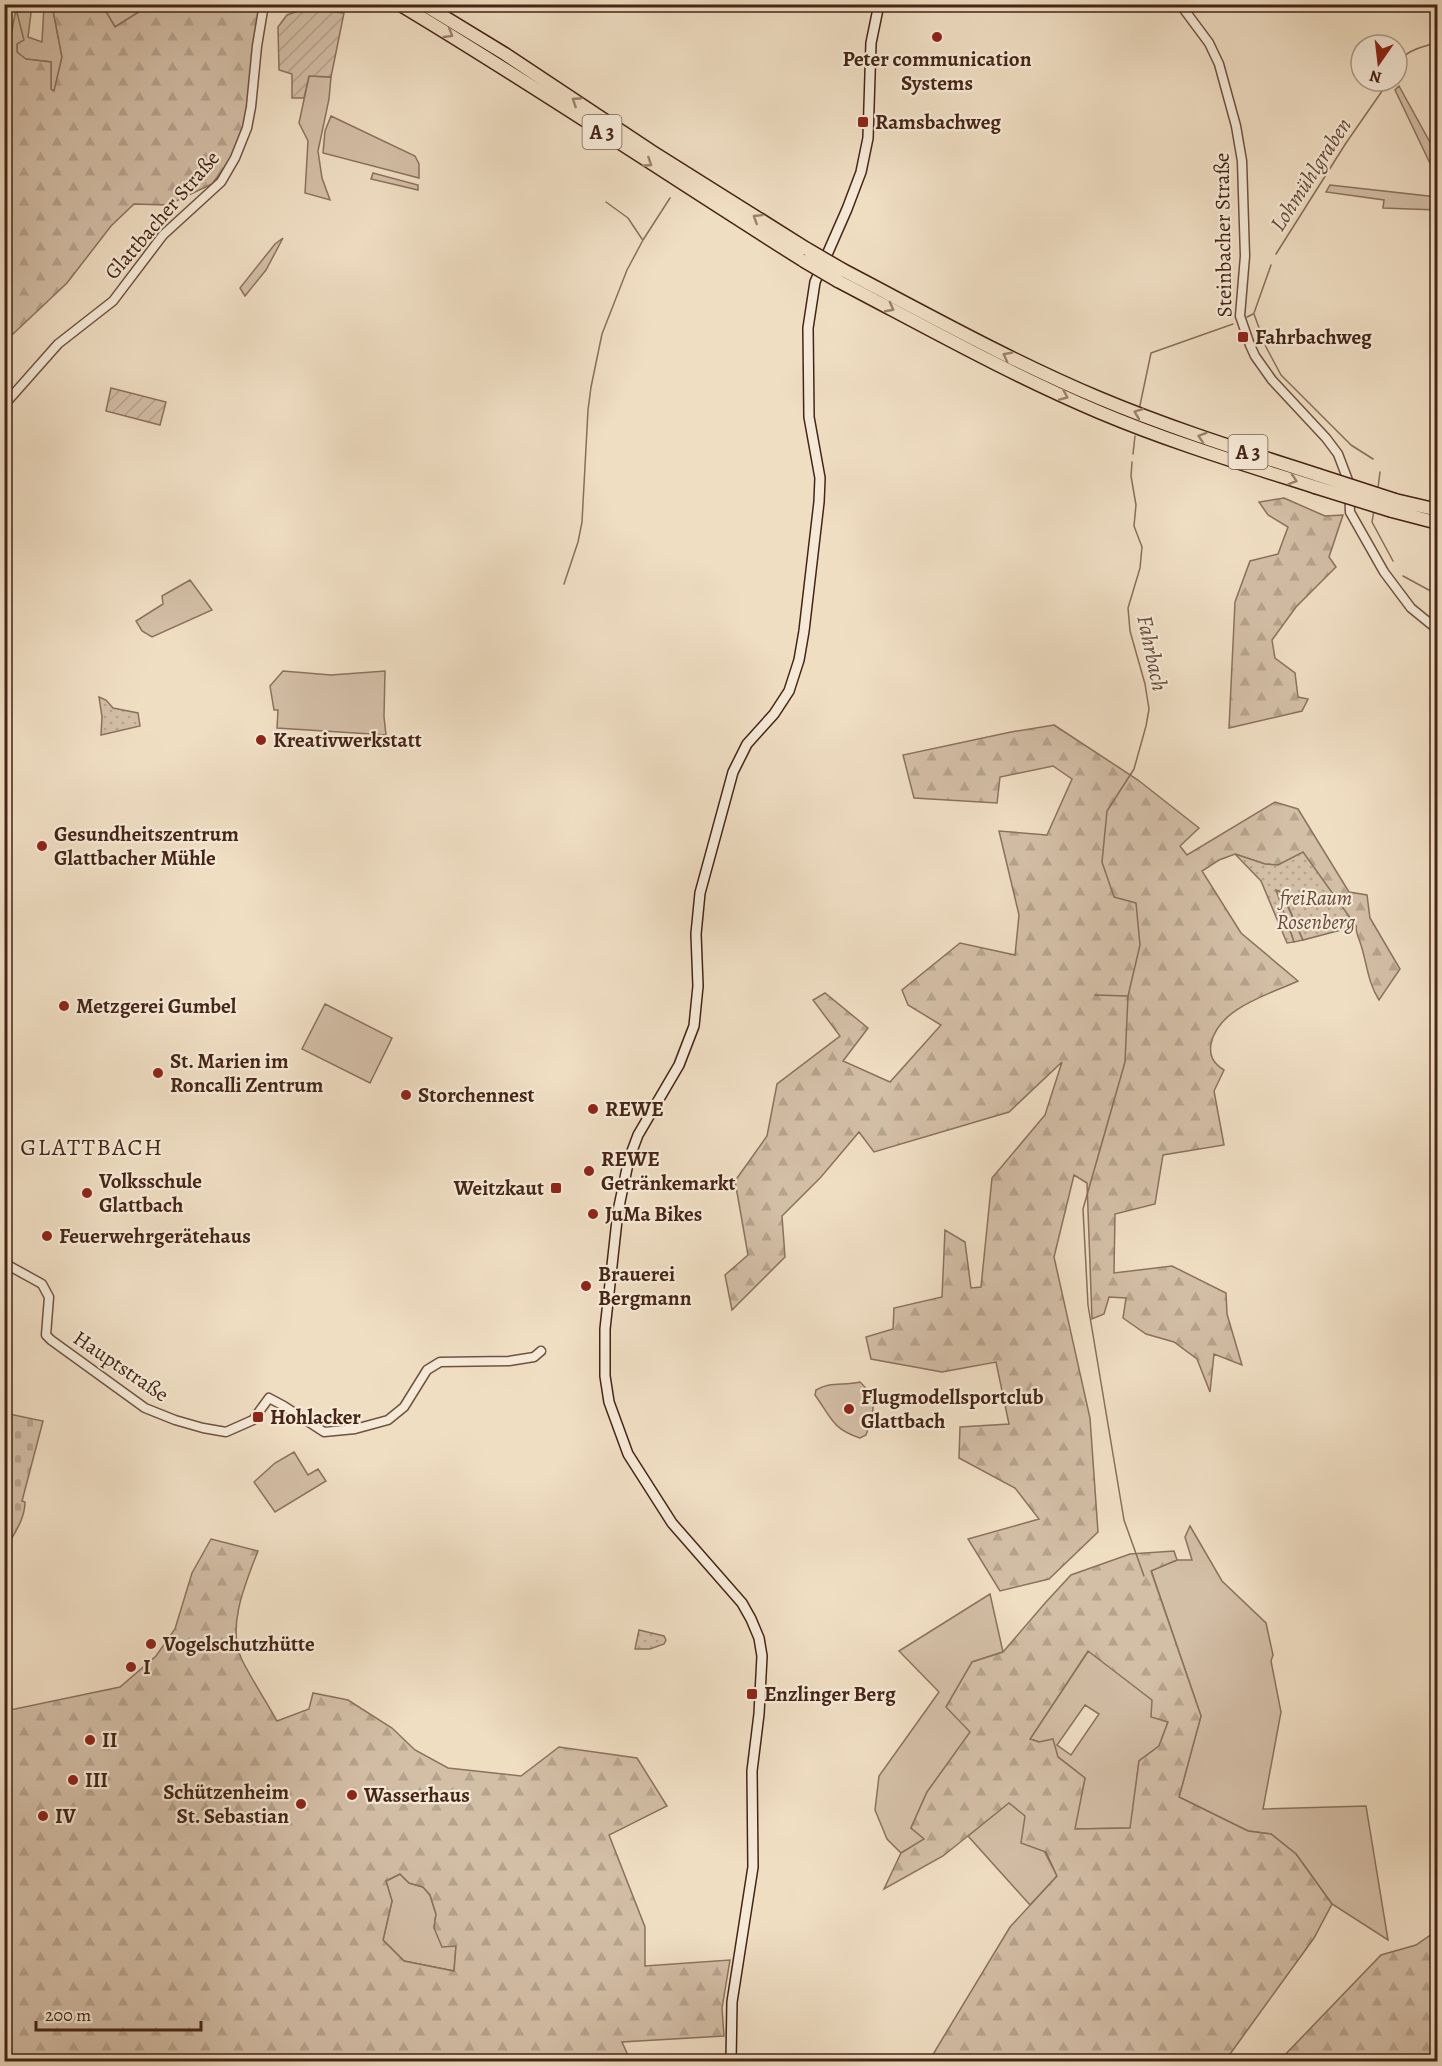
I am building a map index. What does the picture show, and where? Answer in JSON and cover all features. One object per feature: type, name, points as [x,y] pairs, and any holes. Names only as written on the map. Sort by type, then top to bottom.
[{"type":"highway","name":"A 3","points":[[399,4],[499,64],[645,160],[1010,372],[1100,412],[1177,442],[1316,481],[1394,506],[1437,523]]},
{"type":"highway","name":"A 3","points":[[423,4],[504,54],[805,255]]},
{"type":"highway","name":"A 3","points":[[841,275],[1015,360],[1099,398],[1316,481]]},
{"type":"highway","name":"A 3","points":[[1394,506],[1437,510]]},
{"type":"main road","points":[[731,2061],[732,2002],[753,1867],[752,1771],[762,1676],[759,1638],[742,1603],[672,1524],[628,1454],[609,1402],[605,1376],[605,1329],[618,1211],[629,1159],[638,1135],[679,1065],[694,1026],[698,987],[696,934],[700,893],[733,772],[747,744],[774,714],[789,691],[799,660],[820,478],[809,417],[809,319],[815,282],[861,172],[868,138],[872,43],[879,4]]},
{"type":"street","name":"Glattbacher Straße","points":[[4,405],[58,344],[113,301],[163,235],[221,182],[235,158],[247,128],[264,4]]},
{"type":"street","name":"Steinbacher Straße","points":[[1180,4],[1209,43],[1219,64],[1236,126],[1242,161],[1245,256],[1240,316],[1250,345],[1272,380],[1338,454],[1349,483],[1350,512],[1378,562],[1411,608],[1437,630]]},
{"type":"street","name":"Hauptstraße","points":[[4,1263],[42,1284],[49,1297],[46,1335],[51,1340],[145,1408],[175,1420],[226,1432],[253,1420],[269,1398],[324,1432],[355,1429],[388,1420],[404,1407],[427,1370],[440,1362],[509,1360],[534,1357],[542,1352]]},
{"type":"green space","points":[[17,5],[32,5],[28,37],[42,42],[44,5],[52,5],[62,57],[54,92],[51,89],[51,62],[25,59],[17,52]]},
{"type":"green space","points":[[52,5],[102,5],[115,27],[150,5],[260,5],[243,135],[230,160],[212,184],[168,205],[134,204],[111,226],[67,283],[13,334],[5,332],[4,73],[16,9],[24,40],[17,44],[17,52],[26,59],[51,62],[51,89],[54,91],[62,57]]},
{"type":"green space","points":[[102,5],[150,5],[115,27]]},
{"type":"green space","points":[[304,9],[344,13],[331,77],[309,76],[304,98],[292,98],[292,74],[279,70],[278,27],[287,15]]},
{"type":"green space","points":[[309,76],[331,77],[329,99],[318,151],[322,178],[330,200],[305,193],[308,141],[299,123]]},
{"type":"green space","points":[[1396,93],[1403,93],[1437,155],[1437,178]]},
{"type":"green space","points":[[331,116],[415,156],[419,164],[419,178],[323,153],[325,131]]},
{"type":"green space","points":[[373,173],[418,185],[418,190],[371,179]]},
{"type":"green space","points":[[1330,185],[1437,197],[1437,210],[1383,208],[1384,200],[1326,192]]},
{"type":"green space","points":[[283,238],[266,270],[245,296],[240,288],[275,244]]},
{"type":"green space","points":[[111,388],[166,402],[160,425],[106,411]]},
{"type":"green space","points":[[1284,498],[1325,516],[1343,515],[1329,557],[1336,567],[1296,607],[1272,640],[1275,658],[1295,673],[1298,697],[1308,699],[1302,711],[1229,728],[1235,602],[1250,561],[1278,554],[1288,527],[1268,515],[1259,502]]},
{"type":"green space","points":[[190,580],[212,610],[152,637],[142,631],[136,621],[163,604],[162,596]]},
{"type":"green space","points":[[283,671],[331,675],[385,671],[386,735],[277,728],[278,710],[274,710],[270,686]]},
{"type":"green space","points":[[99,697],[106,700],[113,708],[138,713],[140,726],[101,735],[102,717]]},
{"type":"green space","points":[[1054,725],[1138,780],[1199,828],[1180,846],[1187,855],[1275,802],[1298,809],[1349,892],[1367,895],[1370,918],[1400,969],[1379,1000],[1370,980],[1356,926],[1278,865],[1265,864],[1235,854],[1219,860],[1202,871],[1241,933],[1298,981],[1246,1004],[1223,1021],[1216,1032],[1211,1044],[1211,1056],[1224,1070],[1214,1091],[1224,1145],[1163,1155],[1155,1204],[1115,1214],[1114,1273],[1172,1266],[1226,1293],[1227,1314],[1242,1365],[1214,1354],[1210,1392],[1197,1359],[1174,1342],[1146,1334],[1123,1318],[1126,1298],[1109,1297],[1104,1314],[1092,1319],[1087,1183],[1074,1175],[1054,1257],[1090,1418],[1098,1532],[1049,1579],[1000,1591],[968,1539],[1039,1519],[1015,1488],[959,1458],[960,1427],[1009,1424],[996,1362],[942,1372],[871,1359],[866,1337],[893,1329],[894,1308],[942,1297],[945,1230],[965,1242],[971,1288],[981,1287],[992,1178],[1045,1115],[1062,1062],[1009,1112],[874,1152],[859,1132],[821,1177],[782,1216],[785,1257],[732,1310],[725,1275],[748,1255],[735,1181],[767,1136],[777,1084],[840,1036],[813,1000],[825,993],[868,1028],[843,1061],[890,1082],[941,1025],[908,1005],[902,990],[960,943],[1015,955],[1019,915],[999,831],[1047,835],[1072,779],[1053,766],[1000,777],[997,803],[914,798],[903,755]]},
{"type":"green space","name":"freiRaum Rosenberg","points":[[1303,852],[1356,926],[1303,940],[1282,892],[1276,890],[1294,942],[1287,943],[1261,881],[1235,854],[1265,864],[1278,865]]},
{"type":"green space","points":[[1275,890],[1281,892],[1303,940],[1294,942]]},
{"type":"green space","points":[[325,1004],[392,1038],[370,1083],[302,1049]]},
{"type":"green space","name":"Flugmodellsportclub Glattbach","points":[[860,1382],[870,1394],[873,1413],[866,1435],[860,1438],[843,1431],[829,1416],[815,1395],[816,1390],[827,1386]]},
{"type":"green space","points":[[4,1413],[43,1421],[22,1501],[25,1502],[23,1514],[7,1546],[4,1545]]},
{"type":"green space","points":[[294,1452],[308,1475],[318,1469],[326,1481],[275,1512],[254,1482],[275,1463]]},
{"type":"green space","points":[[1190,1526],[1222,1581],[1266,1623],[1281,1712],[1263,1809],[1366,1806],[1388,1940],[1332,1904],[1296,1854],[1271,1834],[1248,1831],[1179,1797],[1201,1716],[1151,1570],[1177,1560],[1192,1560],[1185,1537]]},
{"type":"green space","points":[[211,1539],[258,1551],[240,1605],[236,1633],[242,1660],[277,1721],[309,1709],[313,1693],[348,1700],[392,1728],[415,1750],[448,1768],[521,1776],[559,1747],[637,1758],[667,1806],[609,1835],[645,1927],[645,1966],[730,1960],[722,2008],[724,2036],[622,2042],[631,2062],[5,2061],[5,1711],[120,1687],[156,1656],[175,1629],[192,1573]],"holes":[[[400,1874],[409,1883],[423,1887],[430,1895],[436,1914],[434,1928],[442,1947],[456,1946],[454,1971],[404,1961],[383,1940],[392,1901],[386,1881]]]},
{"type":"green space","points":[[1174,1551],[1177,1560],[1151,1571],[1201,1716],[1179,1797],[1248,1831],[1271,1834],[1296,1854],[1332,1904],[1314,1938],[1225,2061],[929,2061],[1010,1927],[1057,1876],[1046,1852],[1021,1843],[1025,1816],[1009,1803],[943,1856],[884,1889],[901,1853],[924,1839],[911,1828],[927,1792],[970,1732],[946,1707],[972,1662],[1003,1652],[1071,1575],[1130,1554]],"holes":[[[1088,1651],[1152,1700],[1151,1717],[1168,1722],[1159,1746],[1139,1761],[1130,1828],[1075,1829],[1085,1778],[1058,1757],[1053,1739],[1039,1742],[1030,1739]]]},
{"type":"green space","points":[[990,1594],[1003,1652],[972,1662],[971,1732],[927,1792],[911,1828],[925,1839],[901,1853],[887,1839],[875,1810],[879,1776],[939,1692],[899,1651]]},
{"type":"green space","points":[[639,1630],[664,1636],[666,1640],[664,1644],[650,1649],[635,1649]]},
{"type":"green space","points":[[1089,1650],[1152,1700],[1168,1722],[1159,1746],[1139,1761],[1131,1828],[1074,1829],[1085,1778],[1039,1742],[1030,1739]],"holes":[[[1085,1705],[1099,1714],[1071,1755],[1057,1745]]]},
{"type":"green space","points":[[1009,1802],[1026,1816],[1057,1876],[1030,1905],[968,1836]]},
{"type":"green space","points":[[400,1874],[409,1883],[423,1887],[430,1895],[436,1914],[434,1928],[456,1946],[454,1971],[404,1961],[383,1940],[392,1901],[386,1881]]},
{"type":"green space","points":[[1437,1933],[1437,2061],[1279,2061],[1381,1955],[1416,1945]]},
{"type":"waterway","name":"Lohmühlgraben","points":[[1409,53],[1438,42]]},
{"type":"waterway","name":"Lohmühlgraben","points":[[1276,254],[1346,143],[1381,93]]},
{"type":"waterway","points":[[564,584],[582,522],[588,410],[602,334],[627,270],[670,198]]},
{"type":"waterway","points":[[606,202],[628,218],[642,239]]},
{"type":"waterway","name":"Lohmühlgraben","points":[[1254,313],[1271,265]]},
{"type":"waterway","name":"Fahrbach","points":[[1247,317],[1253,314]]},
{"type":"waterway","points":[[1254,314],[1266,347],[1281,375],[1351,445],[1373,459]]},
{"type":"waterway","name":"Fahrbach","points":[[1139,410],[1151,353],[1233,324]]},
{"type":"waterway","name":"Fahrbach","points":[[1133,454],[1135,436]]},
{"type":"waterway","points":[[1132,462],[1131,476],[1136,505],[1134,526],[1142,547],[1140,568],[1128,608],[1130,631],[1145,684],[1149,709],[1134,769],[1107,811],[1102,862],[1114,897],[1136,903],[1140,945],[1128,996],[1125,1062],[1083,1209],[1088,1305],[1124,1520],[1144,1576]]},
{"type":"waterway","points":[[1378,488],[1380,472]]},
{"type":"waterway","points":[[1374,510],[1372,522],[1393,561]]},
{"type":"waterway","points":[[1403,576],[1438,595]]},
{"type":"waterway","points":[[1095,995],[1127,996]]},
{"type":"place","name":"Peter communication Systems","points":[[937,37]]},
{"type":"place","name":"Ramsbachweg","points":[[863,122]]},
{"type":"place","name":"Fahrbachweg","points":[[1243,337]]},
{"type":"place","name":"Kreativwerkstatt","points":[[261,740]]},
{"type":"place","name":"Gesundheitszentrum Glattbacher Mühle","points":[[42,846]]},
{"type":"place","name":"Metzgerei Gumbel","points":[[64,1006]]},
{"type":"place","name":"St. Marien im Roncalli Zentrum","points":[[158,1073]]},
{"type":"place","name":"Storchennest","points":[[406,1095]]},
{"type":"place","name":"REWE","points":[[593,1109]]},
{"type":"place","name":"REWE Getränkemarkt","points":[[589,1171]]},
{"type":"place","name":"Weitzkaut","points":[[556,1188]]},
{"type":"place","name":"Volksschule Glattbach","points":[[87,1193]]},
{"type":"place","name":"JuMa Bikes","points":[[593,1214]]},
{"type":"place","name":"Feuerwehrgerätehaus","points":[[47,1236]]},
{"type":"place","name":"Brauerei Bergmann","points":[[586,1286]]},
{"type":"place","name":"Flugmodellsportclub Glattbach","points":[[849,1409]]},
{"type":"place","name":"Hohlacker","points":[[258,1417]]},
{"type":"place","name":"Vogelschutzhütte","points":[[151,1644]]},
{"type":"place","name":"I","points":[[131,1667]]},
{"type":"place","name":"Enzlinger Berg","points":[[752,1694]]},
{"type":"place","name":"II","points":[[90,1740]]},
{"type":"place","name":"III","points":[[73,1780]]},
{"type":"place","name":"Wasserhaus","points":[[352,1795]]},
{"type":"place","name":"Schützenheim St. Sebastian","points":[[301,1804]]},
{"type":"place","name":"IV","points":[[43,1816]]},
{"type":"district","name":"GLATTBACH","points":[[92,1147]]}]
